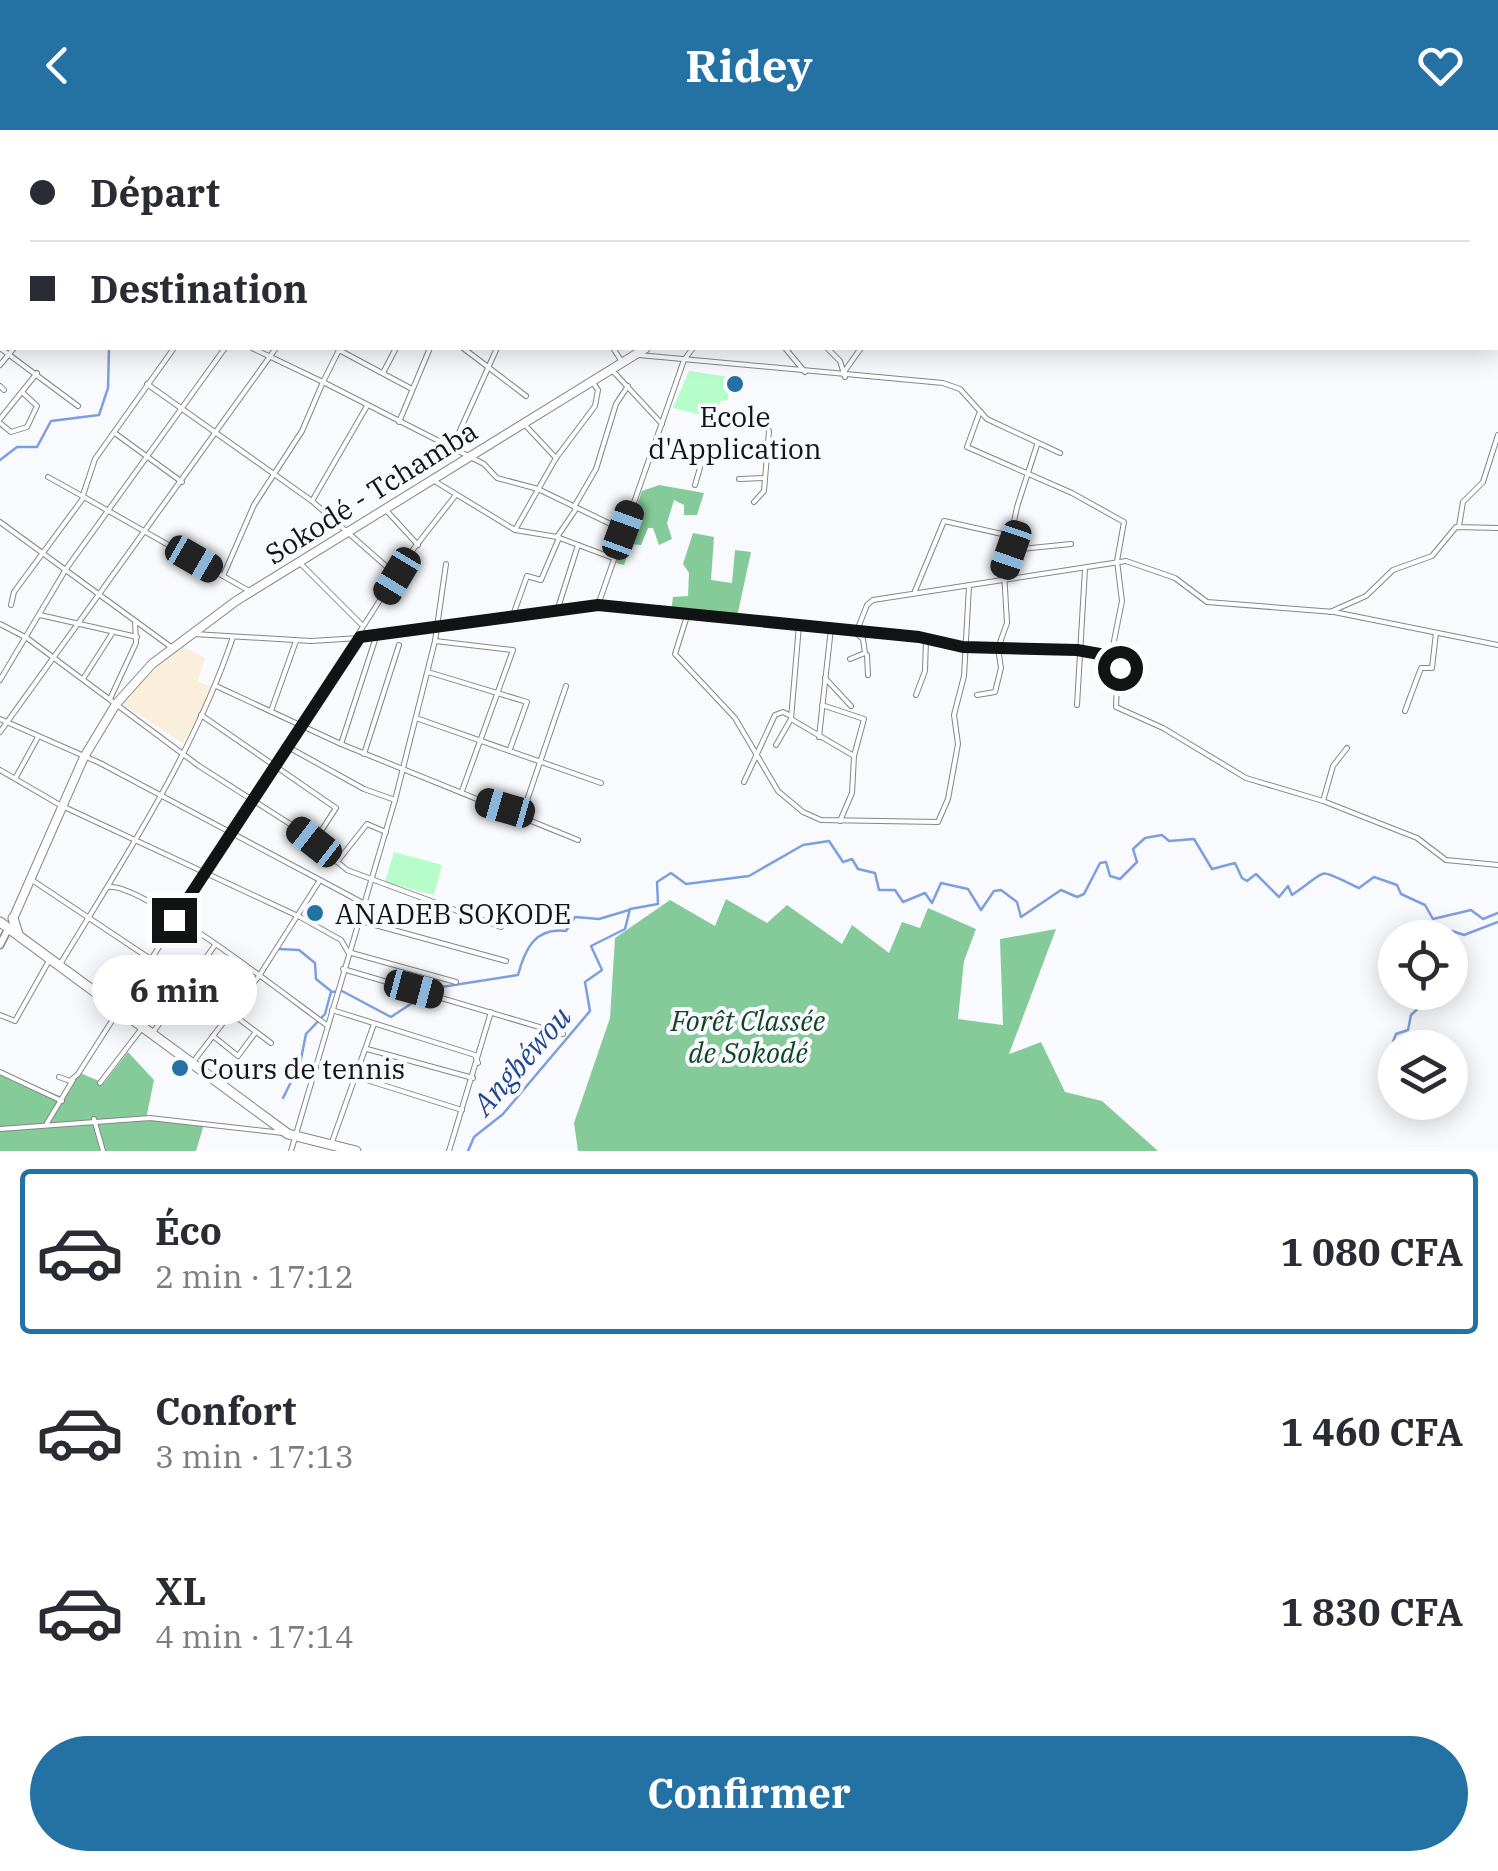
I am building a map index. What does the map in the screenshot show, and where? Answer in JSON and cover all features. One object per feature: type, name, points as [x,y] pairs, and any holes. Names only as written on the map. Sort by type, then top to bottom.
[{"type":"highway","points":[[9,925],[54,963],[291,1135],[356,1151]]},
{"type":"main road","name":"Sokodé - Tchamba","points":[[9,925],[60,805],[113,702],[171,647],[348,530],[643,350]]},
{"type":"main road","name":"Sokodé - Tchamba","points":[[9,925],[43,844]]},
{"type":"main road","points":[[0,936],[9,925]]},
{"type":"main road","points":[[0,946],[9,925]]},
{"type":"street","points":[[2,350],[78,406]]},
{"type":"street","points":[[0,365],[12,350]]},
{"type":"street","points":[[11,605],[14,592],[83,496],[95,459],[173,350]]},
{"type":"street","points":[[0,680],[66,569],[224,350]]},
{"type":"street","points":[[256,350],[484,464],[497,478],[538,489],[623,530]]},
{"type":"street","points":[[0,732],[274,350]]},
{"type":"street","points":[[223,576],[274,473],[302,431],[339,350]]},
{"type":"street","points":[[341,350],[412,390]]},
{"type":"street","points":[[383,373],[395,350]]},
{"type":"street","points":[[398,422],[429,350]]},
{"type":"street","points":[[466,350],[526,396]]},
{"type":"street","points":[[452,448],[495,350]]},
{"type":"street","points":[[614,350],[622,362]]},
{"type":"street","points":[[598,605],[684,360],[692,350]]},
{"type":"street","points":[[787,350],[804,372]]},
{"type":"street","points":[[828,350],[844,375]]},
{"type":"street","points":[[844,375],[860,350]]},
{"type":"street","points":[[634,355],[943,383],[960,389],[979,414],[1060,453]]},
{"type":"street","points":[[612,369],[662,424]]},
{"type":"street","points":[[22,392],[37,406],[27,427],[11,432],[0,421],[22,392],[37,373]]},
{"type":"street","points":[[516,530],[556,458],[594,406],[598,390],[592,381]]},
{"type":"street","points":[[148,384],[312,501],[348,530],[373,560],[397,576]]},
{"type":"street","points":[[512,618],[527,576],[541,580],[558,538],[596,469],[616,404],[628,386]]},
{"type":"street","points":[[312,501],[366,406]]},
{"type":"street","points":[[979,414],[967,447],[1072,493],[1124,522],[1117,562],[1122,600],[1111,656]]},
{"type":"street","points":[[526,426],[556,458]]},
{"type":"street","points":[[754,502],[762,497],[769,431]]},
{"type":"street","points":[[116,434],[182,482]]},
{"type":"street","points":[[1330,612],[1366,596],[1393,570],[1432,556],[1459,526],[1462,502],[1483,482],[1498,435]]},
{"type":"street","points":[[978,695],[995,692],[1000,668],[998,648],[1008,623],[1004,580],[1026,476],[1038,445]]},
{"type":"street","points":[[694,485],[702,461]]},
{"type":"street","points":[[48,477],[251,592]]},
{"type":"street","points":[[739,478],[766,478]]},
{"type":"street","points":[[433,480],[516,530],[558,538],[613,558]]},
{"type":"street","points":[[45,1124],[251,798],[302,727],[430,524],[455,496]]},
{"type":"street","points":[[385,509],[418,545]]},
{"type":"street","points":[[915,591],[944,520],[1020,538]]},
{"type":"street","points":[[0,522],[171,647]]},
{"type":"street","points":[[1459,526],[1498,528]]},
{"type":"street","points":[[1011,550],[1070,544]]},
{"type":"street","points":[[556,611],[578,545]]},
{"type":"street","points":[[300,562],[364,627]]},
{"type":"street","points":[[868,675],[864,650],[856,633],[868,603],[915,591],[1085,570],[1117,562],[1174,578],[1207,602],[1330,612],[1498,644]]},
{"type":"street","points":[[291,1151],[291,1135],[328,1026],[395,800],[436,641],[446,564]]},
{"type":"street","points":[[1076,705],[1085,570]]},
{"type":"street","points":[[688,616],[675,654],[735,718],[782,795],[813,818],[938,822],[948,798],[958,744],[954,715],[964,676],[969,585]]},
{"type":"street","points":[[190,633],[296,639],[376,637],[598,605],[926,638],[963,647],[1077,650],[1111,656],[1140,667]]},
{"type":"street","points":[[40,615],[137,637]]},
{"type":"street","points":[[113,702],[137,637],[136,621]]},
{"type":"street","points":[[0,624],[27,638],[370,882],[502,928]]},
{"type":"street","points":[[776,745],[791,717],[799,624]]},
{"type":"street","points":[[952,644],[960,642],[966,626]]},
{"type":"street","points":[[819,737],[831,628]]},
{"type":"street","points":[[84,679],[114,631]]},
{"type":"street","points":[[1406,711],[1421,668],[1432,668],[1436,633]]},
{"type":"street","points":[[0,1015],[15,1021],[90,916],[202,714],[232,637]]},
{"type":"street","points":[[341,744],[376,637]]},
{"type":"street","points":[[916,694],[925,671],[926,638]]},
{"type":"street","points":[[271,712],[296,639]]},
{"type":"street","points":[[436,641],[513,650],[462,792]]},
{"type":"street","points":[[364,754],[399,645]]},
{"type":"street","points":[[850,659],[863,657],[864,650]]},
{"type":"street","points":[[1118,660],[1116,707],[1163,728],[1246,778],[1324,801],[1416,838],[1446,860],[1498,864]]},
{"type":"street","points":[[428,672],[527,702],[510,749]]},
{"type":"street","points":[[825,678],[851,706]]},
{"type":"street","points":[[216,686],[364,754],[578,840]]},
{"type":"street","points":[[522,815],[566,686]]},
{"type":"street","points":[[822,704],[864,720],[854,756],[852,793],[840,820]]},
{"type":"street","points":[[744,782],[775,715],[784,712],[854,756]]},
{"type":"street","points":[[202,714],[336,808],[314,842]]},
{"type":"street","points":[[0,718],[158,794],[362,903]]},
{"type":"street","points":[[416,718],[601,783]]},
{"type":"street","points":[[16,778],[38,737]]},
{"type":"street","points":[[288,747],[364,789],[395,800]]},
{"type":"street","points":[[1324,801],[1329,776],[1348,748]]},
{"type":"street","points":[[0,770],[60,805],[300,916],[340,940],[348,952],[456,982]]},
{"type":"street","points":[[337,862],[367,824],[386,832]]},
{"type":"street","points":[[30,878],[90,916],[182,991]]},
{"type":"street","points":[[191,1064],[259,976],[320,880]]},
{"type":"street","points":[[108,886],[124,887],[215,944],[328,1026]]},
{"type":"street","points":[[357,920],[506,961]]},
{"type":"street","points":[[151,1034],[215,944]]},
{"type":"street","points":[[343,970],[562,1034]]},
{"type":"street","points":[[332,1010],[482,1053]]},
{"type":"street","points":[[449,1151],[482,1053],[491,1012]]},
{"type":"street","points":[[231,1013],[270,1044]]},
{"type":"street","points":[[331,1145],[374,1024]]},
{"type":"street","points":[[100,1083],[142,1028]]},
{"type":"street","points":[[213,1036],[238,1056],[255,1033]]},
{"type":"street","points":[[366,1049],[473,1078]]},
{"type":"street","points":[[475,1054],[478,1063]]},
{"type":"street","points":[[0,1072],[62,1102]]},
{"type":"street","points":[[58,1077],[73,1080]]},
{"type":"street","points":[[356,1077],[462,1110]]},
{"type":"street","points":[[0,1129],[94,1119],[219,1123],[291,1135]]},
{"type":"street","points":[[94,1119],[103,1151]]},
{"type":"shaded area","points":[[180,645],[205,658],[198,681],[213,688],[183,743],[121,703]]},
{"type":"green space","points":[[689,371],[730,377],[728,400],[720,401],[719,414],[709,417],[673,408]]},
{"type":"green space","points":[[659,485],[704,493],[697,515],[684,515],[684,505],[674,500],[667,523],[672,539],[659,545],[653,528],[648,528],[641,545],[631,544],[624,565],[616,563],[642,491]]},
{"type":"green space","points":[[693,533],[714,537],[711,580],[732,583],[735,550],[751,552],[737,617],[671,611],[673,597],[688,596],[689,573],[683,564]]},
{"type":"green space","points":[[394,852],[442,865],[434,895],[385,882]]},
{"type":"green space","name":"Forêt Classée de Sokodé","points":[[726,899],[767,923],[787,905],[842,944],[852,925],[889,953],[902,922],[920,928],[928,908],[976,929],[964,961],[958,1019],[1003,1025],[1000,939],[1056,929],[1009,1054],[1041,1042],[1065,1092],[1102,1101],[1158,1151],[578,1151],[574,1123],[610,1018],[615,938],[670,900],[715,926]]},
{"type":"green space","points":[[128,1052],[154,1080],[146,1119],[204,1124],[196,1151],[0,1151],[0,1072],[60,1096],[80,1073],[104,1083]]},
{"type":"waterway","points":[[0,460],[17,447],[37,447],[51,421],[99,415],[108,388],[109,350]]},
{"type":"waterway","name":"Angbéwou","points":[[468,1151],[474,1137],[503,1114],[590,1011],[585,982],[602,970],[591,946],[625,929],[630,909],[658,904],[657,882],[671,873],[686,884],[749,876],[803,845],[829,841],[843,862],[852,859],[858,869],[875,873],[879,890],[895,890],[903,902],[925,893],[932,903],[941,883],[968,889],[981,910],[994,891],[1001,890],[1017,902],[1021,917],[1061,890],[1077,897],[1084,894],[1100,863],[1106,862],[1110,876],[1120,879],[1137,862],[1133,849],[1145,838],[1162,835],[1169,841],[1194,839],[1212,869],[1235,863],[1242,878],[1247,881],[1256,874],[1279,897],[1288,886],[1292,895],[1323,874],[1359,888],[1374,877],[1397,885],[1401,894],[1425,905],[1433,919],[1471,910],[1483,919],[1498,913]]},
{"type":"waterway","points":[[283,1098],[300,1064],[306,1034],[325,1014],[331,992],[342,991],[391,1017],[435,988],[518,975],[533,942],[546,933],[566,931],[575,917],[599,919],[629,910]]},
{"type":"waterway","points":[[1468,933],[1498,922]]},
{"type":"waterway","points":[[279,949],[299,950],[315,963],[316,979],[331,991]]},
{"type":"waterway","points":[[1408,1030],[1411,1015],[1416,1010]]},
{"type":"place","name":"Ecole d'Application","points":[[735,384]]},
{"type":"place","name":"ANADEB SOKODE","points":[[315,913]]},
{"type":"place","name":"Cours de tennis","points":[[180,1068]]},
{"type":"route","points":[[174,920],[360,637],[438,630],[598,605],[919,637],[963,647],[1089,650],[1118,660],[1120,668]]}]
